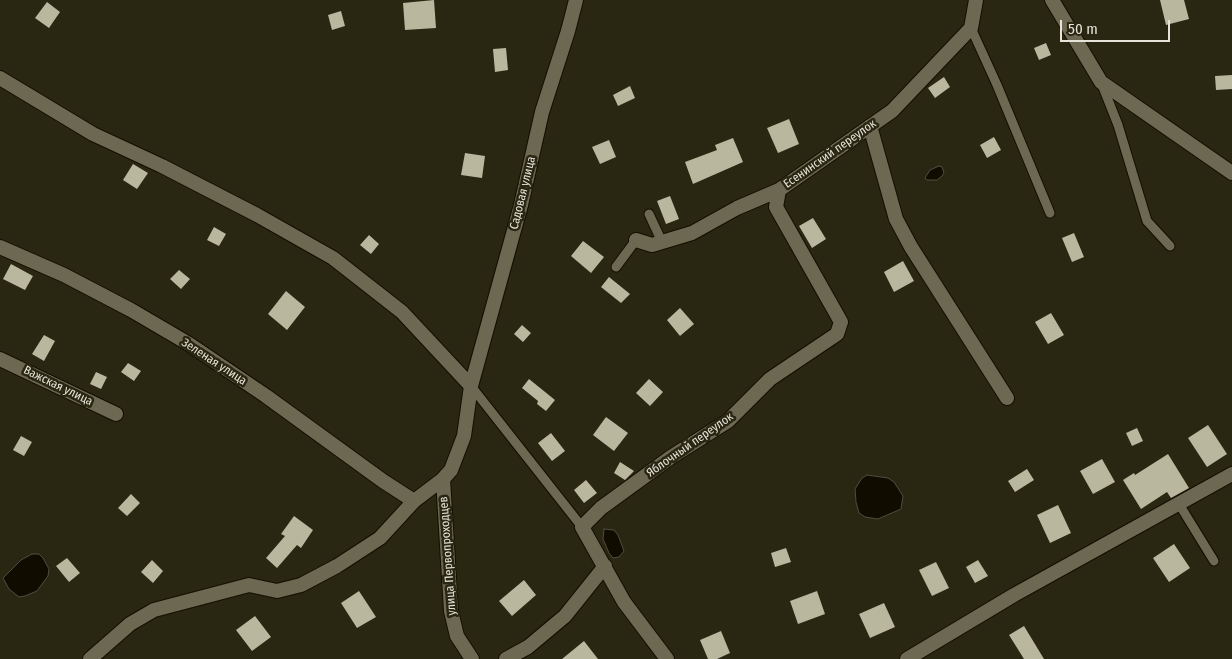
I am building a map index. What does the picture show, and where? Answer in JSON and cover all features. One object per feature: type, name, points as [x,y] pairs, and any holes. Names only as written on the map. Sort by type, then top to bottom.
[{"type":"street","name":"Садовая улица","points":[[443,479],[451,470],[464,436],[470,386],[521,206],[542,112],[576,0]]},
{"type":"street","points":[[971,28],[976,0]]},
{"type":"street","points":[[1052,0],[1100,82],[1232,173]]},
{"type":"street","name":"Есенинский переулок","points":[[636,240],[652,245],[692,233],[737,208],[779,190],[892,111],[971,28]]},
{"type":"street","points":[[0,78],[93,134],[162,166],[249,211],[333,258],[402,312],[470,386]]},
{"type":"street","points":[[870,126],[896,219],[911,248],[1007,398]]},
{"type":"street","name":"Яблочный переулок","points":[[582,527],[601,508],[671,457],[728,422],[770,380],[837,334],[841,322],[776,207],[779,190]]},
{"type":"street","name":"Зеленая улица","points":[[0,247],[64,275],[131,310],[189,344],[266,396],[382,481],[414,501]]},
{"type":"street","name":"Важская улица","points":[[0,359],[116,414]]},
{"type":"street","points":[[907,659],[1014,596],[1232,474]]},
{"type":"street","points":[[90,659],[130,624],[154,610],[249,586],[277,591],[301,585],[337,566],[380,538],[414,501],[443,479]]},
{"type":"street","name":"улица Первопроходцев","points":[[443,479],[451,611],[457,636],[472,659]]},
{"type":"street","points":[[582,527],[624,602],[667,659]]},
{"type":"street","points":[[506,659],[528,647],[566,616],[605,566]]},
{"type":"lane","points":[[971,28],[997,85],[1050,213]]},
{"type":"lane","points":[[1100,82],[1118,125],[1147,221],[1170,246]]},
{"type":"lane","points":[[649,214],[662,242]]},
{"type":"lane","points":[[616,267],[636,240]]},
{"type":"lane","points":[[470,386],[582,527]]},
{"type":"lane","points":[[1179,504],[1214,561]]},
{"type":"shaded area","points":[[939,166],[942,167],[944,173],[942,176],[937,180],[927,180],[925,178],[930,170]]},
{"type":"shaded area","points":[[867,475],[888,478],[894,482],[903,496],[901,509],[878,519],[865,517],[859,513],[855,489],[862,478]]},
{"type":"shaded area","points":[[604,529],[614,530],[618,535],[624,551],[619,557],[613,558],[609,553],[603,539]]},
{"type":"shaded area","points":[[32,554],[39,554],[43,558],[49,569],[48,576],[37,591],[19,597],[9,589],[3,578],[21,560]]},
{"type":"building","points":[[434,0],[436,28],[405,30],[403,3]]},
{"type":"building","points":[[1160,0],[1184,0],[1189,19],[1166,25]]},
{"type":"building","points":[[47,2],[60,12],[49,28],[35,18]]},
{"type":"building","points":[[341,11],[345,26],[332,30],[328,15]]},
{"type":"building","points":[[1046,43],[1051,55],[1039,60],[1034,48]]},
{"type":"building","points":[[506,48],[508,70],[495,72],[493,49]]},
{"type":"building","points":[[1232,75],[1232,89],[1216,90],[1215,76]]},
{"type":"building","points":[[944,77],[950,87],[935,98],[928,88]]},
{"type":"building","points":[[630,86],[635,98],[618,106],[613,95]]},
{"type":"building","points":[[789,119],[799,144],[778,153],[767,128]]},
{"type":"building","points":[[994,137],[1001,150],[987,158],[980,145]]},
{"type":"building","points":[[733,138],[743,162],[693,184],[685,162],[717,150],[715,145]]},
{"type":"building","points":[[609,140],[616,157],[600,164],[592,147]]},
{"type":"building","points":[[465,153],[485,156],[482,178],[461,175]]},
{"type":"building","points":[[133,164],[148,173],[137,189],[123,180]]},
{"type":"building","points":[[670,196],[679,219],[666,224],[657,201]]},
{"type":"building","points":[[813,218],[826,239],[812,248],[799,226]]},
{"type":"building","points":[[214,227],[226,234],[219,246],[207,240]]},
{"type":"building","points":[[1074,233],[1084,257],[1072,262],[1062,238]]},
{"type":"building","points":[[369,235],[379,244],[371,254],[360,245]]},
{"type":"building","points":[[583,241],[604,257],[591,273],[571,256]]},
{"type":"building","points":[[903,261],[914,281],[894,292],[884,272]]},
{"type":"building","points":[[11,264],[33,276],[25,290],[3,279]]},
{"type":"building","points":[[179,270],[190,279],[181,289],[170,279]]},
{"type":"building","points":[[609,277],[630,294],[621,303],[601,287]]},
{"type":"building","points":[[286,291],[305,307],[287,330],[268,314]]},
{"type":"building","points":[[680,308],[694,324],[680,336],[667,320]]},
{"type":"building","points":[[1051,313],[1064,335],[1048,344],[1035,322]]},
{"type":"building","points":[[522,325],[531,333],[523,342],[514,334]]},
{"type":"building","points":[[44,335],[55,341],[44,361],[32,354]]},
{"type":"building","points":[[128,363],[141,371],[134,381],[121,372]]},
{"type":"building","points":[[96,372],[107,377],[101,389],[90,384]]},
{"type":"building","points":[[529,379],[555,400],[546,411],[537,404],[538,401],[522,388]]},
{"type":"building","points":[[649,379],[663,392],[650,406],[636,393]]},
{"type":"building","points":[[606,417],[628,433],[614,451],[593,435]]},
{"type":"building","points":[[1208,425],[1227,454],[1207,467],[1188,438]]},
{"type":"building","points":[[1137,428],[1143,441],[1132,446],[1126,433]]},
{"type":"building","points":[[551,433],[565,451],[552,461],[538,443]]},
{"type":"building","points":[[21,436],[32,442],[24,456],[13,450]]},
{"type":"building","points":[[1168,454],[1189,488],[1171,498],[1167,492],[1141,509],[1123,480],[1134,473],[1135,475]]},
{"type":"building","points":[[1102,459],[1115,482],[1093,494],[1080,471]]},
{"type":"building","points":[[620,462],[634,471],[625,480],[614,473]]},
{"type":"building","points":[[1027,469],[1034,480],[1015,492],[1008,481]]},
{"type":"building","points":[[586,480],[597,493],[584,503],[574,490]]},
{"type":"building","points":[[131,494],[140,503],[127,516],[118,508]]},
{"type":"building","points":[[1058,505],[1071,533],[1050,543],[1037,515]]},
{"type":"building","points":[[294,516],[313,530],[301,548],[297,545],[277,568],[266,558],[285,536],[281,534]]},
{"type":"building","points":[[1174,544],[1190,568],[1169,582],[1153,558]]},
{"type":"building","points":[[786,548],[791,562],[775,567],[771,553]]},
{"type":"building","points":[[67,558],[80,573],[69,582],[56,566]]},
{"type":"building","points":[[152,560],[163,571],[153,583],[141,572]]},
{"type":"building","points":[[978,560],[988,576],[975,583],[966,567]]},
{"type":"building","points":[[936,562],[949,588],[932,596],[919,570]]},
{"type":"building","points":[[524,580],[536,595],[512,616],[499,601]]},
{"type":"building","points":[[359,591],[376,617],[357,628],[341,603]]},
{"type":"building","points":[[817,591],[825,614],[798,624],[790,601]]},
{"type":"building","points":[[884,603],[895,627],[870,638],[859,614]]},
{"type":"building","points":[[255,616],[271,637],[252,651],[236,630]]},
{"type":"building","points":[[1024,626],[1044,659],[1024,659],[1009,635]]},
{"type":"building","points":[[721,631],[730,653],[717,659],[708,659],[700,640]]},
{"type":"building","points":[[584,641],[598,659],[562,659]]}]
